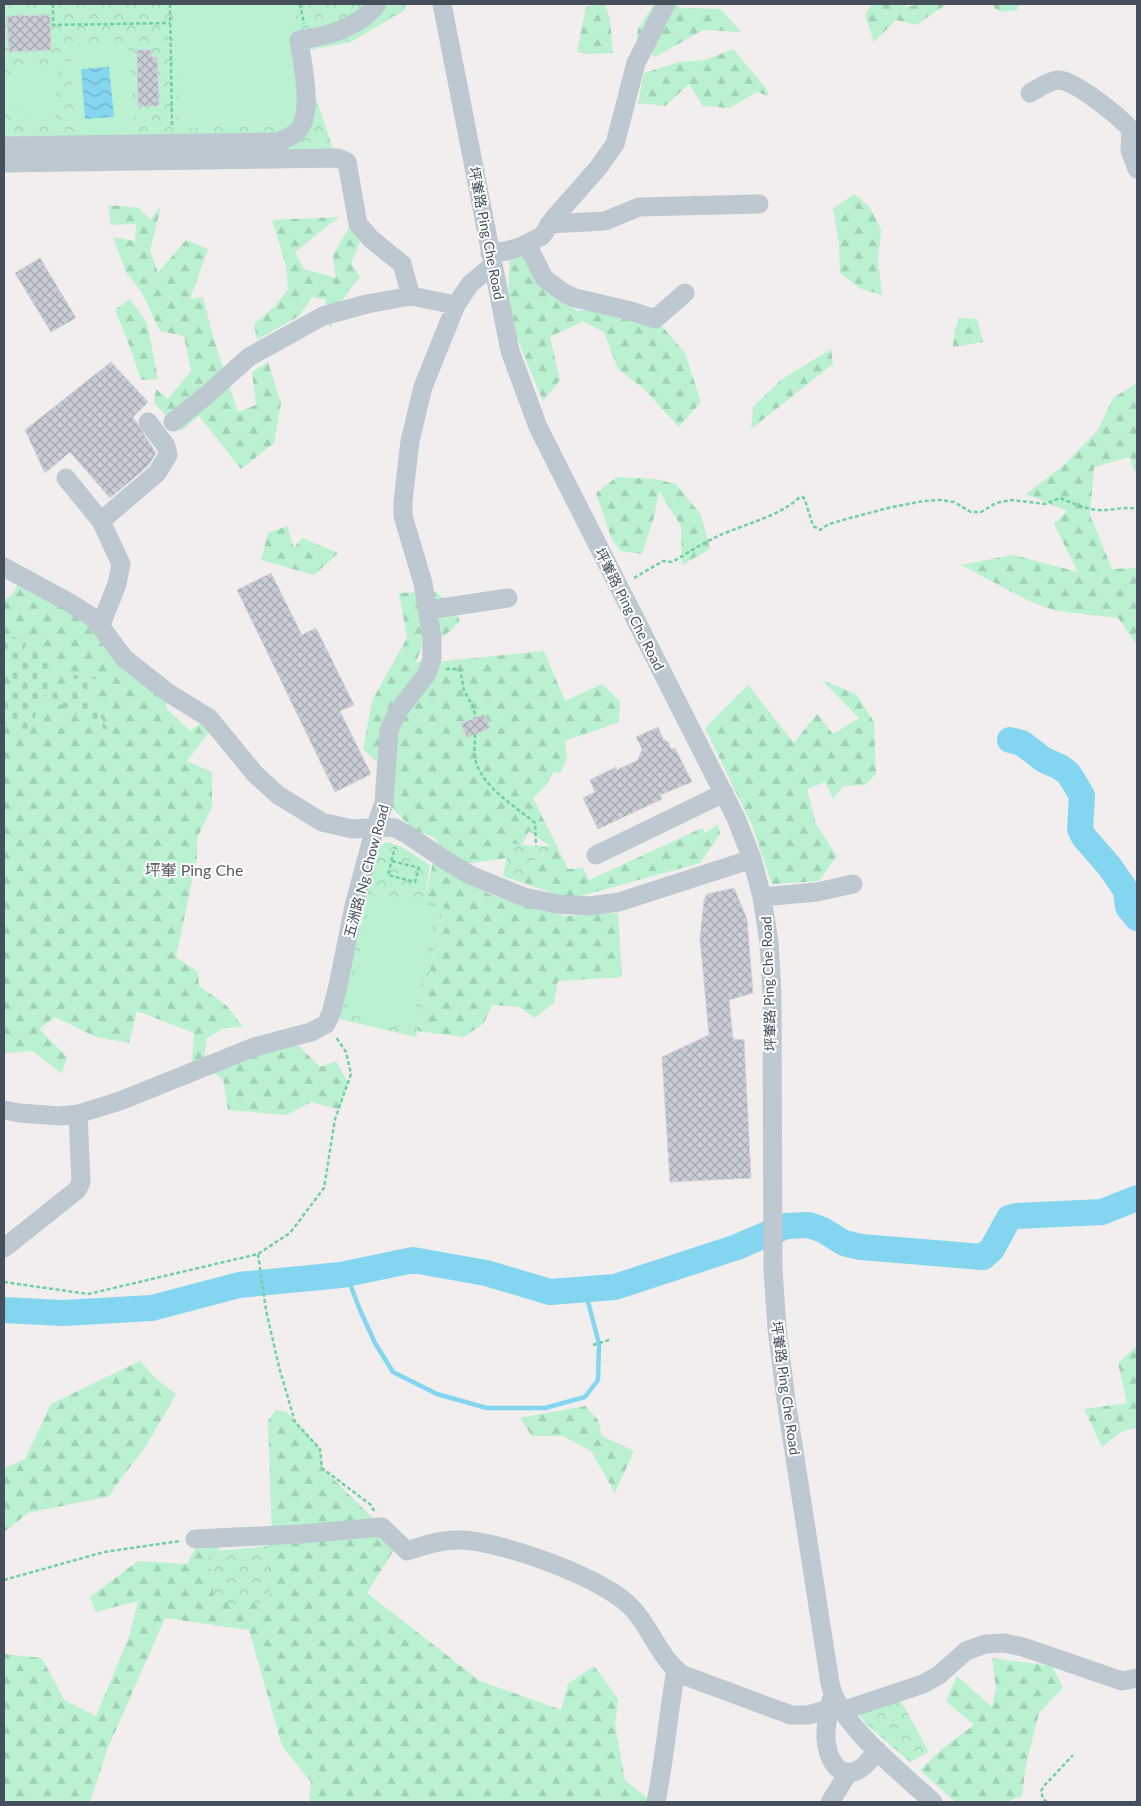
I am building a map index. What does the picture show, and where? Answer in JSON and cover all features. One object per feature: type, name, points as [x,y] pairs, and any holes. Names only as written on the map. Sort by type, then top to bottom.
[{"type":"street","points":[[4,146],[278,142],[300,130],[306,117],[306,96],[299,40],[318,38],[352,24],[377,4]]},
{"type":"street","name":"坪輋路 Ping Che Road","points":[[442,4],[510,351],[538,426],[739,825],[752,859],[762,897],[769,942],[772,993],[772,1205],[773,1270],[777,1328],[786,1400],[839,1710],[826,1735],[838,1764]]},
{"type":"street","points":[[491,259],[542,236],[549,224],[598,168],[615,144],[636,63],[666,4]]},
{"type":"street","points":[[1030,93],[1048,83],[1059,80],[1078,86],[1123,121],[1131,130],[1130,150],[1137,169]]},
{"type":"street","points":[[4,163],[338,158],[347,162],[358,224],[371,239],[402,264],[411,296]]},
{"type":"street","points":[[549,224],[605,221],[638,207],[759,204]]},
{"type":"street","points":[[527,244],[544,278],[564,293],[575,298],[631,311],[654,319],[685,293]]},
{"type":"street","name":"五洲路 Ng Chow Road","points":[[326,1024],[336,995],[354,906],[374,828],[385,800],[386,754],[390,730],[398,711],[430,669],[432,646],[428,610],[423,583],[402,516],[410,441],[423,387],[456,305],[470,284],[491,259]]},
{"type":"street","points":[[173,422],[249,357],[323,316],[367,304],[411,296],[456,305]]},
{"type":"street","points":[[101,521],[157,473],[168,455],[166,446],[148,422]]},
{"type":"street","points":[[66,478],[101,521],[121,564],[117,584],[101,625]]},
{"type":"street","points":[[4,567],[84,611],[101,625],[124,658],[167,692],[209,718],[255,774],[278,795],[322,822],[352,829],[385,827],[401,830],[470,875],[524,897],[557,904],[590,906],[619,902],[752,859]]},
{"type":"street","points":[[428,610],[508,598]]},
{"type":"street","points":[[596,854],[724,793]]},
{"type":"street","points":[[762,897],[817,892],[853,884]]},
{"type":"street","points":[[4,1110],[60,1116],[78,1114],[120,1101],[254,1047],[311,1032],[326,1024]]},
{"type":"street","points":[[4,1248],[77,1190],[81,1182],[78,1114]]},
{"type":"street","points":[[194,1539],[301,1534],[382,1527],[407,1551],[437,1542],[462,1540],[526,1554],[610,1590],[632,1609],[643,1622],[663,1655],[676,1670],[691,1679],[791,1715],[808,1715],[839,1710],[923,1684],[939,1675],[966,1651],[985,1644],[1004,1643],[1023,1647],[1122,1681],[1137,1678]]},
{"type":"street","points":[[656,1802],[663,1764],[668,1708],[676,1670]]},
{"type":"street","points":[[839,1710],[877,1750],[933,1802]]},
{"type":"street","points":[[830,1802],[838,1764],[829,1747],[834,1738],[839,1710]]},
{"type":"street","points":[[838,1764],[861,1768],[877,1750]]},
{"type":"path","points":[[53,4],[53,25],[170,23]]},
{"type":"path","points":[[170,4],[173,144]]},
{"type":"path","points":[[300,4],[303,18]]},
{"type":"path","points":[[634,578],[663,561],[672,562],[716,537],[773,514],[794,503],[800,497],[806,500],[813,526],[820,530],[829,524],[850,518],[924,501],[942,500],[954,502],[971,512],[981,512],[996,503],[1012,500],[1045,504],[1060,498],[1098,510],[1137,509]]},
{"type":"path","points":[[438,670],[460,669],[464,691],[474,708],[474,718]]},
{"type":"path","points":[[475,734],[475,757],[478,764],[498,794],[535,823],[536,846]]},
{"type":"path","points":[[392,861],[419,868],[415,882],[388,875],[395,847]]},
{"type":"path","points":[[4,1282],[88,1294],[258,1254],[290,1233],[324,1188],[335,1119],[351,1074],[346,1052],[326,1024]]},
{"type":"path","points":[[258,1254],[266,1310],[279,1367],[295,1422],[320,1449],[322,1468],[371,1505],[382,1527]]},
{"type":"path","points":[[593,1345],[609,1340]]},
{"type":"path","points":[[4,1580],[104,1552],[194,1539]]},
{"type":"path","points":[[1047,1802],[1043,1798],[1041,1791],[1073,1755]]},
{"type":"green space","points":[[4,4],[407,4],[405,10],[351,42],[310,50],[305,56],[310,81],[335,154],[4,159]]},
{"type":"green space","points":[[297,4],[294,31],[300,109],[290,123],[179,129],[176,5]]},
{"type":"green space","points":[[605,4],[610,19],[613,53],[590,54],[577,52],[586,7]]},
{"type":"green space","points":[[654,4],[674,4],[682,8],[721,9],[741,32],[703,30],[655,57],[636,44],[638,29]]},
{"type":"green space","points":[[872,4],[905,4],[905,7],[922,4],[942,4],[944,6],[916,25],[896,20],[874,42],[865,15]]},
{"type":"green space","points":[[992,4],[1019,4],[1017,10],[1002,12],[995,9]]},
{"type":"green space","points":[[128,42],[135,128],[124,133],[75,136],[71,78],[64,73],[63,62],[71,61],[70,46]]},
{"type":"green space","points":[[733,49],[765,87],[769,96],[757,92],[730,108],[703,106],[689,84],[665,106],[638,103],[644,73],[679,62],[705,60]]},
{"type":"green space","points":[[27,65],[58,66],[55,121],[25,119],[25,108],[4,108],[4,75],[26,76]]},
{"type":"green space","points":[[854,194],[869,206],[881,229],[878,261],[882,295],[861,289],[840,273],[839,243],[833,209]]},
{"type":"green space","points":[[108,205],[139,208],[150,220],[161,206],[150,251],[158,273],[186,240],[208,249],[190,299],[203,297],[213,337],[238,412],[256,405],[252,372],[268,362],[281,403],[274,443],[241,469],[199,416],[181,431],[154,403],[156,389],[168,399],[191,371],[184,336],[160,331],[142,293],[126,272],[113,237],[135,241],[136,224],[111,225]]},
{"type":"green space","points":[[339,217],[295,252],[304,269],[336,278],[333,255],[352,222],[360,242],[351,263],[360,277],[345,296],[330,329],[325,299],[312,297],[299,316],[257,340],[254,324],[275,306],[288,289],[286,265],[272,220]]},
{"type":"green space","points":[[542,254],[546,290],[577,311],[644,305],[685,353],[701,402],[679,427],[643,388],[618,369],[604,332],[583,321],[550,337],[560,380],[543,401],[507,314],[510,258]]},
{"type":"green space","points":[[130,299],[147,323],[158,379],[141,380],[115,310]]},
{"type":"green space","points":[[959,318],[977,319],[983,342],[953,347],[955,329]]},
{"type":"green space","points":[[831,349],[833,364],[751,429],[753,407],[781,380]]},
{"type":"green space","points":[[1137,383],[1137,471],[1134,471],[1130,457],[1094,467],[1090,515],[1112,569],[1137,568],[1137,645],[1118,618],[1056,611],[1029,601],[961,565],[1013,555],[1078,572],[1054,524],[1067,511],[1026,494],[1063,466],[1098,430],[1113,398]]},
{"type":"green space","points":[[617,477],[655,479],[676,484],[701,515],[710,549],[682,565],[681,526],[659,491],[654,517],[642,554],[621,551],[612,540],[596,493]]},
{"type":"green space","points":[[287,526],[294,548],[302,538],[338,553],[314,575],[261,560],[268,533]]},
{"type":"green space","points":[[21,577],[84,612],[167,692],[166,708],[190,731],[206,719],[213,727],[187,761],[212,772],[212,807],[197,838],[197,857],[176,957],[198,972],[199,986],[226,1005],[243,1027],[224,1028],[207,1038],[204,1055],[227,1058],[279,1046],[299,1046],[320,1067],[336,1061],[348,1083],[339,1109],[311,1102],[287,1115],[228,1110],[223,1079],[205,1067],[192,1062],[194,1033],[137,1011],[129,1043],[96,1037],[55,1017],[39,1029],[67,1057],[62,1074],[33,1051],[4,1053],[4,600],[13,594]]},
{"type":"green space","points":[[436,592],[453,608],[460,621],[444,636],[435,640],[424,641],[416,662],[436,662],[544,651],[565,701],[602,684],[620,701],[619,722],[565,741],[567,759],[560,773],[554,772],[547,784],[533,798],[568,869],[583,868],[589,880],[702,828],[705,833],[718,824],[720,834],[700,863],[570,899],[523,883],[527,865],[553,848],[529,831],[516,857],[457,866],[446,859],[435,838],[413,829],[394,810],[387,799],[379,764],[363,749],[372,701],[407,638],[399,593]]},
{"type":"green space","points":[[12,636],[26,643],[21,660],[37,650],[55,660],[46,681],[73,693],[74,675],[96,677],[90,699],[111,735],[45,695],[26,735],[4,722],[15,682],[4,655],[4,644]]},
{"type":"green space","points":[[822,680],[856,694],[874,722],[876,774],[865,785],[843,786],[833,799],[825,782],[807,789],[816,824],[837,856],[819,881],[772,884],[752,825],[705,728],[748,685],[794,743],[817,714],[833,734],[859,718]]},
{"type":"green space","points":[[387,842],[402,847],[430,865],[425,895],[445,900],[416,1037],[339,1019],[378,846]]},
{"type":"green space","points":[[510,843],[552,846],[553,848],[527,865],[523,883],[503,876]]},
{"type":"green space","points":[[433,863],[491,895],[564,916],[618,913],[622,977],[558,981],[554,1003],[534,1018],[520,1007],[492,1005],[484,1023],[464,1037],[417,1031],[445,901],[425,896]]},
{"type":"green space","points":[[372,892],[437,907],[412,1027],[346,1014]]},
{"type":"green space","points":[[1137,1346],[1137,1427],[1121,1432],[1102,1447],[1084,1409],[1127,1403],[1118,1363]]},
{"type":"green space","points":[[140,1361],[156,1379],[176,1394],[146,1446],[110,1496],[28,1513],[4,1532],[4,1468],[25,1459],[51,1404]]},
{"type":"green space","points":[[585,1406],[598,1420],[602,1436],[634,1451],[615,1493],[591,1451],[563,1436],[532,1436],[520,1418]]},
{"type":"green space","points":[[276,1410],[287,1412],[320,1449],[322,1468],[382,1527],[395,1548],[367,1593],[480,1681],[561,1710],[568,1684],[594,1666],[618,1699],[615,1724],[625,1780],[652,1802],[309,1802],[311,1782],[282,1746],[249,1630],[165,1618],[107,1750],[90,1802],[4,1802],[4,1654],[42,1658],[64,1700],[96,1716],[129,1637],[138,1601],[96,1612],[90,1597],[138,1561],[187,1564],[201,1538],[216,1537],[222,1568],[261,1570],[272,1535],[268,1421]]},
{"type":"green space","points":[[268,1546],[270,1603],[228,1605],[227,1595],[214,1597],[208,1552]]},
{"type":"green space","points":[[992,1658],[1052,1666],[1063,1688],[1039,1713],[1026,1764],[1022,1796],[1007,1802],[955,1802],[920,1770],[942,1749],[974,1725],[946,1701],[957,1676],[992,1707],[996,1688]]},
{"type":"green space","points":[[897,1694],[929,1752],[910,1762],[866,1724],[859,1714]]},
{"type":"water","points":[[109,67],[114,117],[85,119],[81,69]]},
{"type":"building","points":[[50,15],[51,50],[9,52],[7,16]]},
{"type":"building","points":[[137,50],[151,50],[152,57],[157,57],[159,106],[138,106]]},
{"type":"building","points":[[40,258],[76,318],[51,332],[15,273]]},
{"type":"building","points":[[111,362],[148,402],[133,417],[156,453],[148,466],[110,498],[70,452],[45,473],[25,430]]},
{"type":"building","points":[[271,573],[302,635],[316,628],[354,705],[340,711],[371,774],[335,792],[237,590]]},
{"type":"building","points":[[484,714],[490,728],[467,738],[461,724]]},
{"type":"building","points":[[658,727],[663,739],[668,742],[671,749],[675,748],[692,782],[660,795],[662,799],[598,829],[583,798],[595,792],[590,780],[616,767],[617,770],[638,760],[642,749],[636,737]]},
{"type":"building","points":[[734,888],[747,919],[753,993],[729,1000],[733,1039],[744,1040],[751,1178],[670,1182],[662,1057],[709,1035],[700,939],[704,900],[707,894]]},
{"type":"waterway","points":[[1010,740],[1022,743],[1044,760],[1068,773],[1082,796],[1080,829],[1084,837],[1110,867],[1123,886],[1126,891],[1128,907],[1137,918]]},
{"type":"waterway","points":[[4,1310],[63,1313],[152,1308],[239,1285],[341,1275],[413,1260],[486,1273],[550,1292],[615,1287],[737,1247],[786,1226],[809,1225],[823,1230],[844,1243],[861,1247],[983,1257],[992,1249],[1009,1218],[1016,1216],[1102,1212],[1137,1198]]},
{"type":"waterway","points":[[346,1274],[375,1343],[393,1372],[437,1394],[487,1408],[545,1408],[585,1397],[598,1380],[599,1344],[585,1290]]},
{"type":"district","name":"坪輋 Ping Che","points":[[194,869]]}]
